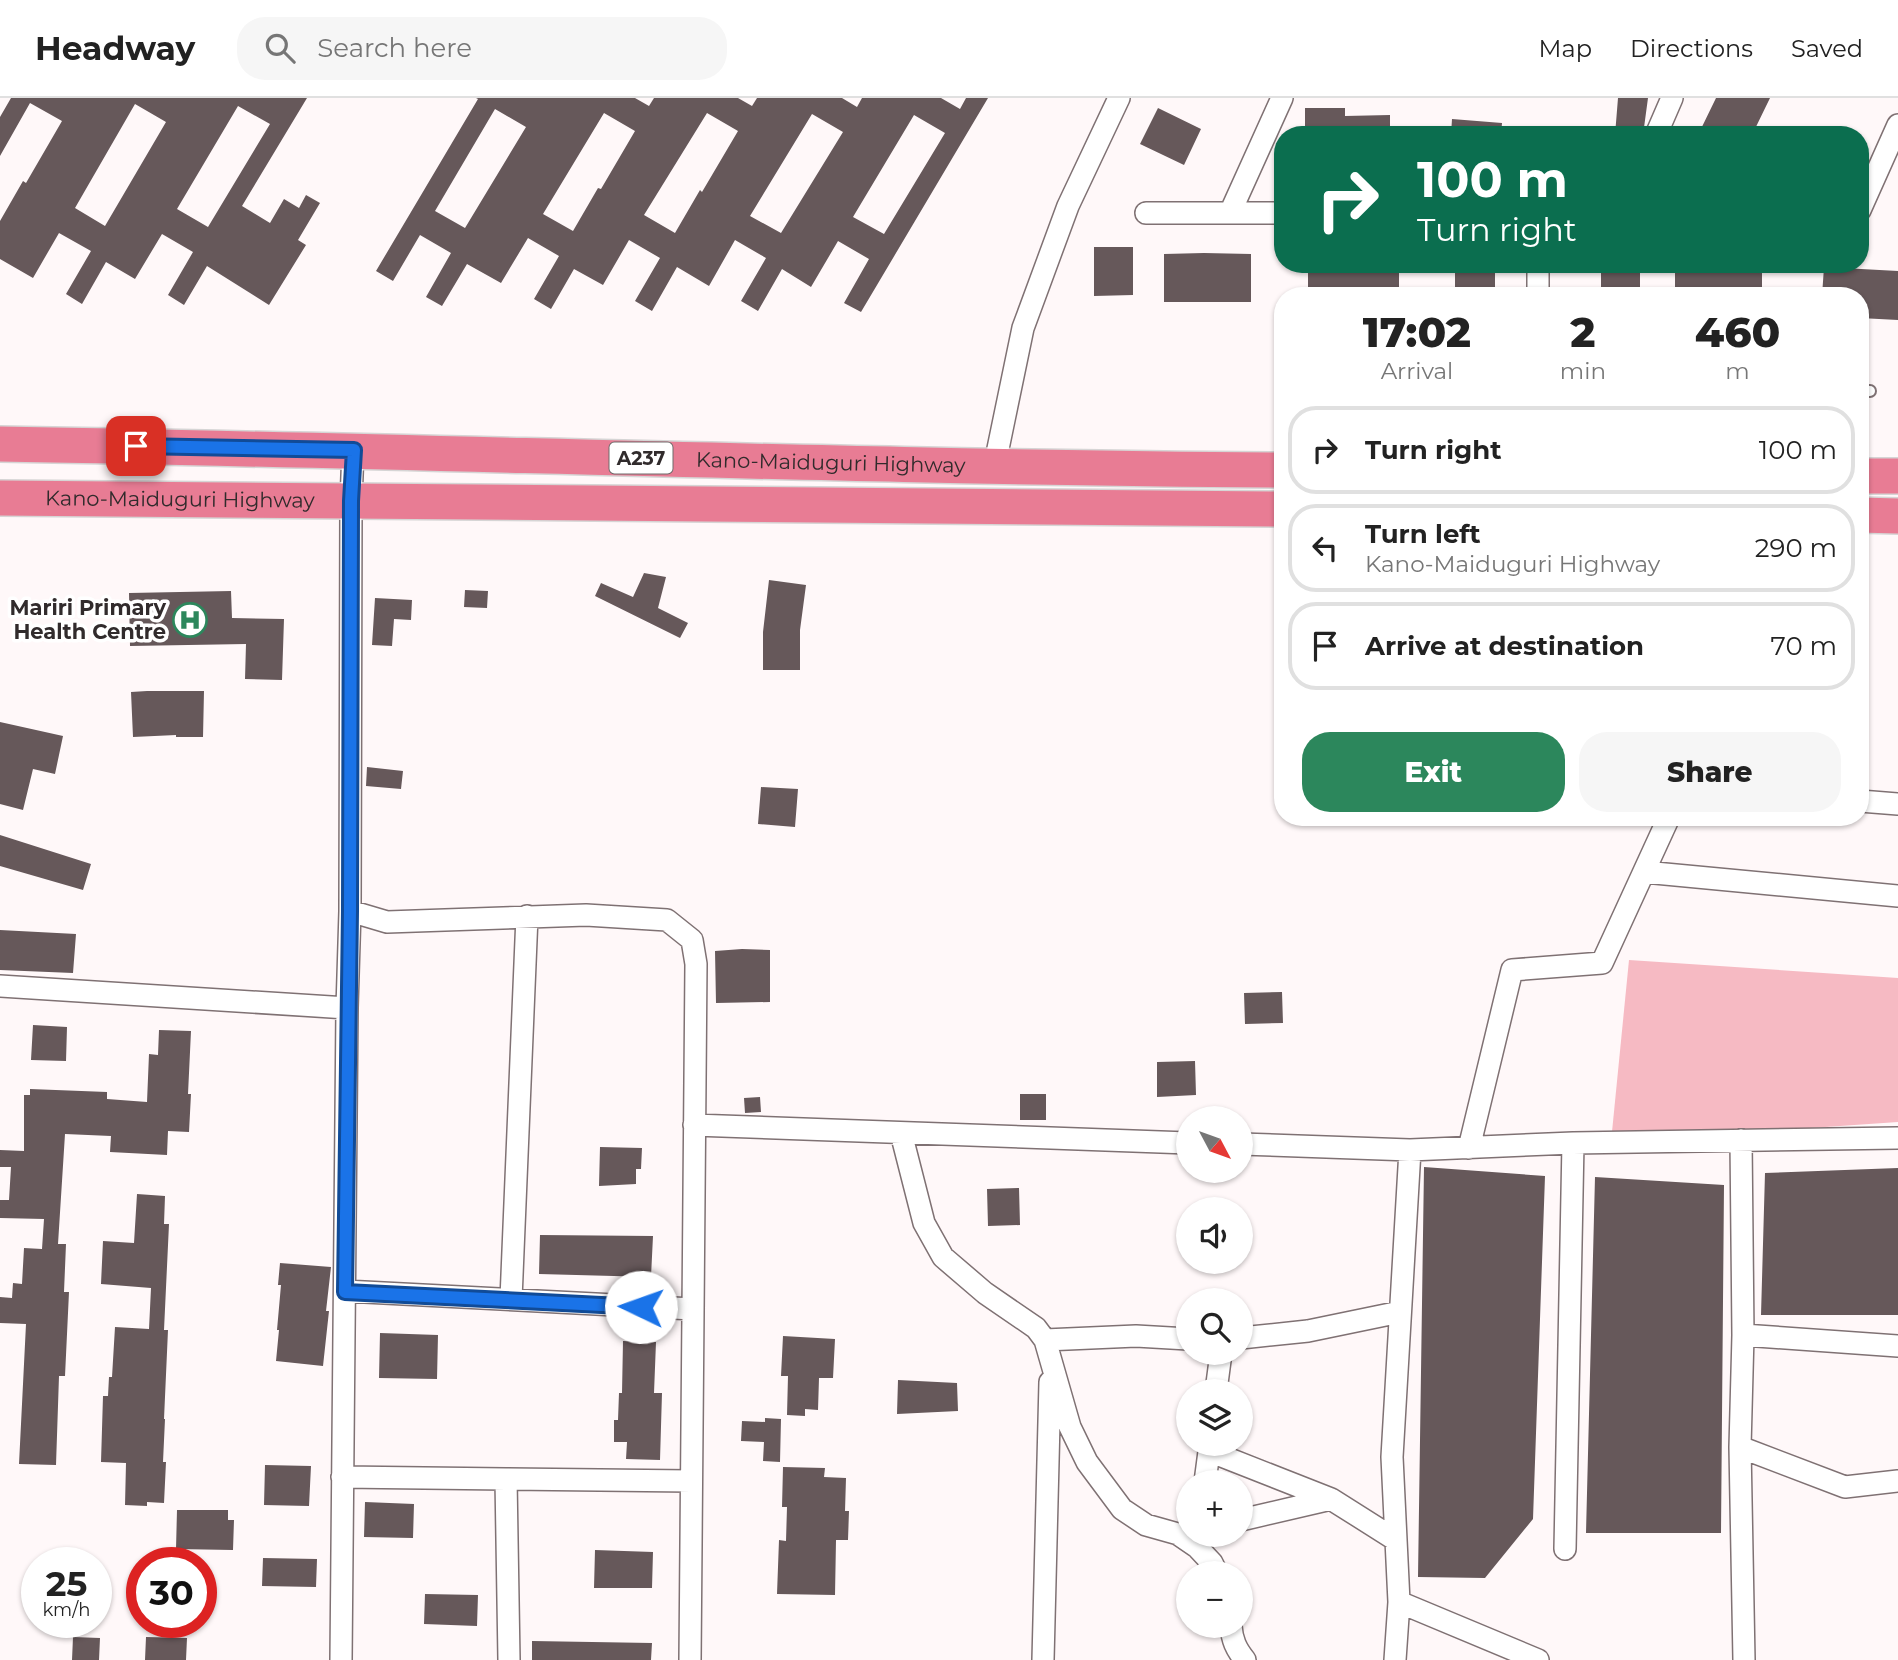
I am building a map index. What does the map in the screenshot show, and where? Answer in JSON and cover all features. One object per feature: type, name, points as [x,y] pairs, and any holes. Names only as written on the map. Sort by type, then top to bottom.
[{"type":"highway","name":"Kano-Maiduguri Highway","points":[[0,444],[354,450],[994,468],[1274,470]]},
{"type":"highway","points":[[1869,475],[1898,476]]},
{"type":"highway","name":"Kano-Maiduguri Highway","points":[[0,498],[1274,509]]},
{"type":"highway","points":[[1869,515],[1898,516]]},
{"type":"street","points":[[994,468],[1023,328],[1068,206],[1119,98]]},
{"type":"street","points":[[1230,213],[1282,98]]},
{"type":"street","points":[[1660,126],[1672,98]]},
{"type":"street","points":[[1869,190],[1898,125]]},
{"type":"street","points":[[1146,213],[1274,214]]},
{"type":"street","points":[[341,1660],[350,911],[351,501],[354,450]]},
{"type":"street","points":[[1869,802],[1898,804]]},
{"type":"street","points":[[1469,1147],[1512,970],[1602,963],[1665,826]]},
{"type":"street","points":[[1644,872],[1898,896]]},
{"type":"street","points":[[350,911],[387,922],[586,915],[667,920],[692,940],[696,964],[690,1660]]},
{"type":"street","points":[[511,1299],[527,916]]},
{"type":"street","points":[[0,986],[347,1008]]},
{"type":"street","points":[[694,1125],[1176,1143]]},
{"type":"street","points":[[901,1133],[924,1223],[943,1257],[985,1293],[1036,1328],[1045,1340],[1070,1427],[1087,1462],[1122,1509],[1146,1525],[1176,1533]]},
{"type":"street","points":[[1253,1144],[1410,1150],[1573,1143],[1898,1138]]},
{"type":"street","points":[[1741,1140],[1743,1335],[1740,1447],[1744,1660]]},
{"type":"street","points":[[1565,1549],[1573,1143]]},
{"type":"street","points":[[1395,1660],[1399,1602],[1392,1457],[1410,1150]]},
{"type":"street","points":[[345,1292],[693,1309]]},
{"type":"street","points":[[1253,1337],[1308,1331],[1400,1312]]},
{"type":"street","points":[[1743,1335],[1898,1346]]},
{"type":"street","points":[[1045,1340],[1136,1336],[1176,1338]]},
{"type":"street","points":[[1043,1660],[1051,1363]]},
{"type":"street","points":[[1740,1447],[1845,1487],[1898,1480]]},
{"type":"street","points":[[1230,1456],[1331,1499],[1396,1540]]},
{"type":"street","points":[[342,1477],[691,1481]]},
{"type":"street","points":[[506,1479],[509,1660]]},
{"type":"street","points":[[1253,1517],[1331,1499]]},
{"type":"street","points":[[1199,1547],[1210,1561]]},
{"type":"street","points":[[1399,1602],[1538,1660]]},
{"type":"street","points":[[1232,1638],[1237,1651],[1245,1660]]},
{"type":"shaded area","points":[[1629,960],[1898,978],[1898,1122],[1611,1142]]},
{"type":"building","points":[[11,98],[307,98],[242,206],[270,223],[284,199],[299,208],[306,195],[320,203],[298,240],[306,245],[269,305],[207,266],[184,305],[168,295],[193,252],[162,234],[135,279],[106,262],[82,304],[66,294],[91,251],[59,233],[33,278],[0,259],[0,221],[62,121],[30,103],[0,156],[0,117]],"holes":[[[135,104],[166,122],[105,226],[75,208]],[[238,106],[270,124],[208,227],[177,209]]]},
{"type":"building","points":[[476,98],[635,98],[649,106],[654,98],[738,98],[752,106],[757,98],[842,98],[857,107],[862,98],[941,98],[960,109],[966,98],[988,98],[861,312],[844,303],[869,259],[838,241],[811,287],[782,269],[758,311],[741,301],[766,258],[735,240],[709,286],[677,267],[652,311],[635,301],[660,258],[629,240],[603,285],[574,269],[551,309],[534,299],[559,256],[528,238],[501,283],[467,264],[442,306],[426,297],[451,253],[420,235],[393,281],[376,271],[478,99]],"holes":[[[495,109],[526,127],[465,228],[435,211]],[[604,113],[635,131],[573,231],[543,214]],[[707,113],[738,131],[675,233],[644,215]],[[812,114],[843,132],[781,233],[750,216]],[[914,115],[945,133],[884,234],[853,217]]]},
{"type":"building","points":[[1618,98],[1648,98],[1644,126],[1616,126]]},
{"type":"building","points":[[1716,98],[1770,98],[1756,126],[1702,126]]},
{"type":"building","points":[[1158,108],[1201,129],[1184,165],[1140,144]]},
{"type":"building","points":[[1305,108],[1345,108],[1345,116],[1390,115],[1390,126],[1305,126]]},
{"type":"building","points":[[1452,119],[1502,123],[1502,126],[1452,126]]},
{"type":"building","points":[[1094,247],[1133,247],[1133,295],[1094,296]]},
{"type":"building","points":[[1164,254],[1251,254],[1251,302],[1164,302]]},
{"type":"building","points":[[1869,269],[1898,271],[1898,320],[1869,318],[1869,287],[1823,287],[1824,273],[1869,273]]},
{"type":"building","points":[[1308,273],[1399,273],[1399,287],[1308,287]]},
{"type":"building","points":[[1455,273],[1495,273],[1495,287],[1455,287]]},
{"type":"building","points":[[1601,273],[1640,273],[1640,287],[1601,287]]},
{"type":"building","points":[[1675,273],[1762,273],[1762,287],[1675,287]]},
{"type":"building","points":[[644,573],[666,577],[658,608],[688,623],[680,638],[595,596],[601,583],[633,597]]},
{"type":"building","points":[[769,580],[806,585],[800,630],[800,670],[763,670],[763,632]]},
{"type":"building","points":[[465,590],[488,591],[487,608],[464,607]]},
{"type":"building","points":[[231,591],[232,618],[284,619],[282,680],[245,679],[246,644],[130,646],[129,593]]},
{"type":"building","points":[[375,598],[412,600],[411,620],[394,619],[392,646],[372,645]]},
{"type":"building","points":[[204,691],[203,737],[133,737],[131,692]]},
{"type":"building","points":[[0,722],[63,736],[55,774],[33,769],[23,810],[0,804]]},
{"type":"building","points":[[367,767],[403,771],[401,789],[366,786]]},
{"type":"building","points":[[761,787],[798,789],[795,827],[758,824]]},
{"type":"building","points":[[0,835],[91,864],[83,890],[0,866]]},
{"type":"building","points":[[0,930],[76,934],[73,973],[0,970]]},
{"type":"building","points":[[770,950],[770,1002],[716,1003],[715,951]]},
{"type":"building","points":[[1282,992],[1283,1023],[1245,1024],[1244,993]]},
{"type":"building","points":[[33,1025],[67,1027],[66,1061],[31,1060]]},
{"type":"building","points":[[159,1030],[191,1031],[189,1132],[168,1131],[167,1155],[110,1152],[111,1136],[65,1134],[58,1244],[66,1244],[64,1292],[69,1292],[65,1376],[59,1376],[56,1465],[19,1464],[26,1324],[0,1323],[0,1297],[12,1298],[13,1283],[22,1284],[24,1248],[42,1249],[44,1219],[0,1218],[0,1200],[9,1200],[11,1167],[0,1167],[0,1150],[24,1151],[24,1095],[30,1095],[30,1089],[107,1092],[107,1099],[147,1102],[149,1054],[158,1055]]},
{"type":"building","points":[[1195,1061],[1196,1095],[1157,1097],[1157,1062]]},
{"type":"building","points":[[1020,1094],[1046,1094],[1046,1120],[1020,1120]]},
{"type":"building","points":[[760,1097],[761,1112],[745,1113],[744,1098]]},
{"type":"building","points":[[600,1147],[642,1148],[641,1169],[636,1169],[636,1184],[599,1186]]},
{"type":"building","points":[[1424,1167],[1545,1176],[1533,1519],[1485,1578],[1418,1577]]},
{"type":"building","points":[[1898,1168],[1898,1315],[1761,1315],[1765,1173]]},
{"type":"building","points":[[1595,1177],[1724,1185],[1721,1533],[1586,1533]]},
{"type":"building","points":[[1019,1188],[1020,1225],[988,1226],[987,1189]]},
{"type":"building","points":[[137,1194],[165,1196],[164,1224],[169,1224],[164,1330],[168,1330],[164,1503],[147,1502],[147,1506],[125,1505],[126,1463],[101,1462],[103,1396],[108,1396],[109,1377],[112,1377],[115,1327],[149,1329],[151,1288],[101,1284],[103,1241],[134,1243]]},
{"type":"building","points":[[540,1235],[653,1236],[651,1277],[539,1274]]},
{"type":"building","points":[[280,1263],[331,1267],[323,1366],[276,1361]]},
{"type":"building","points":[[380,1333],[438,1335],[437,1379],[379,1378]]},
{"type":"building","points":[[783,1336],[835,1339],[833,1378],[819,1378],[818,1410],[805,1409],[805,1416],[787,1415],[788,1376],[781,1376]]},
{"type":"building","points":[[623,1341],[656,1342],[654,1393],[662,1393],[660,1460],[626,1459],[627,1442],[614,1442],[614,1420],[618,1420],[619,1393],[622,1393]]},
{"type":"building","points":[[898,1380],[957,1383],[958,1411],[897,1414]]},
{"type":"building","points":[[765,1418],[781,1419],[780,1462],[763,1461],[764,1442],[741,1441],[742,1421],[765,1422]]},
{"type":"building","points":[[265,1465],[311,1466],[309,1506],[264,1505]]},
{"type":"building","points":[[783,1467],[825,1468],[824,1477],[846,1478],[848,1540],[836,1540],[835,1595],[777,1594],[779,1540],[786,1541],[787,1507],[782,1507]]},
{"type":"building","points":[[365,1502],[414,1504],[413,1538],[364,1537]]},
{"type":"building","points":[[177,1510],[228,1510],[228,1520],[234,1520],[233,1550],[217,1550],[217,1547],[176,1547]]},
{"type":"building","points":[[595,1550],[653,1552],[652,1588],[594,1588]]},
{"type":"building","points":[[263,1558],[317,1559],[316,1587],[262,1586]]},
{"type":"building","points":[[425,1594],[478,1595],[477,1626],[424,1624]]},
{"type":"building","points":[[73,1638],[100,1638],[99,1660],[72,1660]]},
{"type":"building","points":[[146,1638],[187,1638],[186,1660],[145,1660]]},
{"type":"building","points":[[532,1641],[652,1643],[651,1660],[532,1660]]},
{"type":"place","name":"Mariri Primary Health Centre","points":[[190,620]]},
{"type":"route","points":[[136,446],[354,450],[351,501],[350,911],[345,1292],[641,1307]]}]
